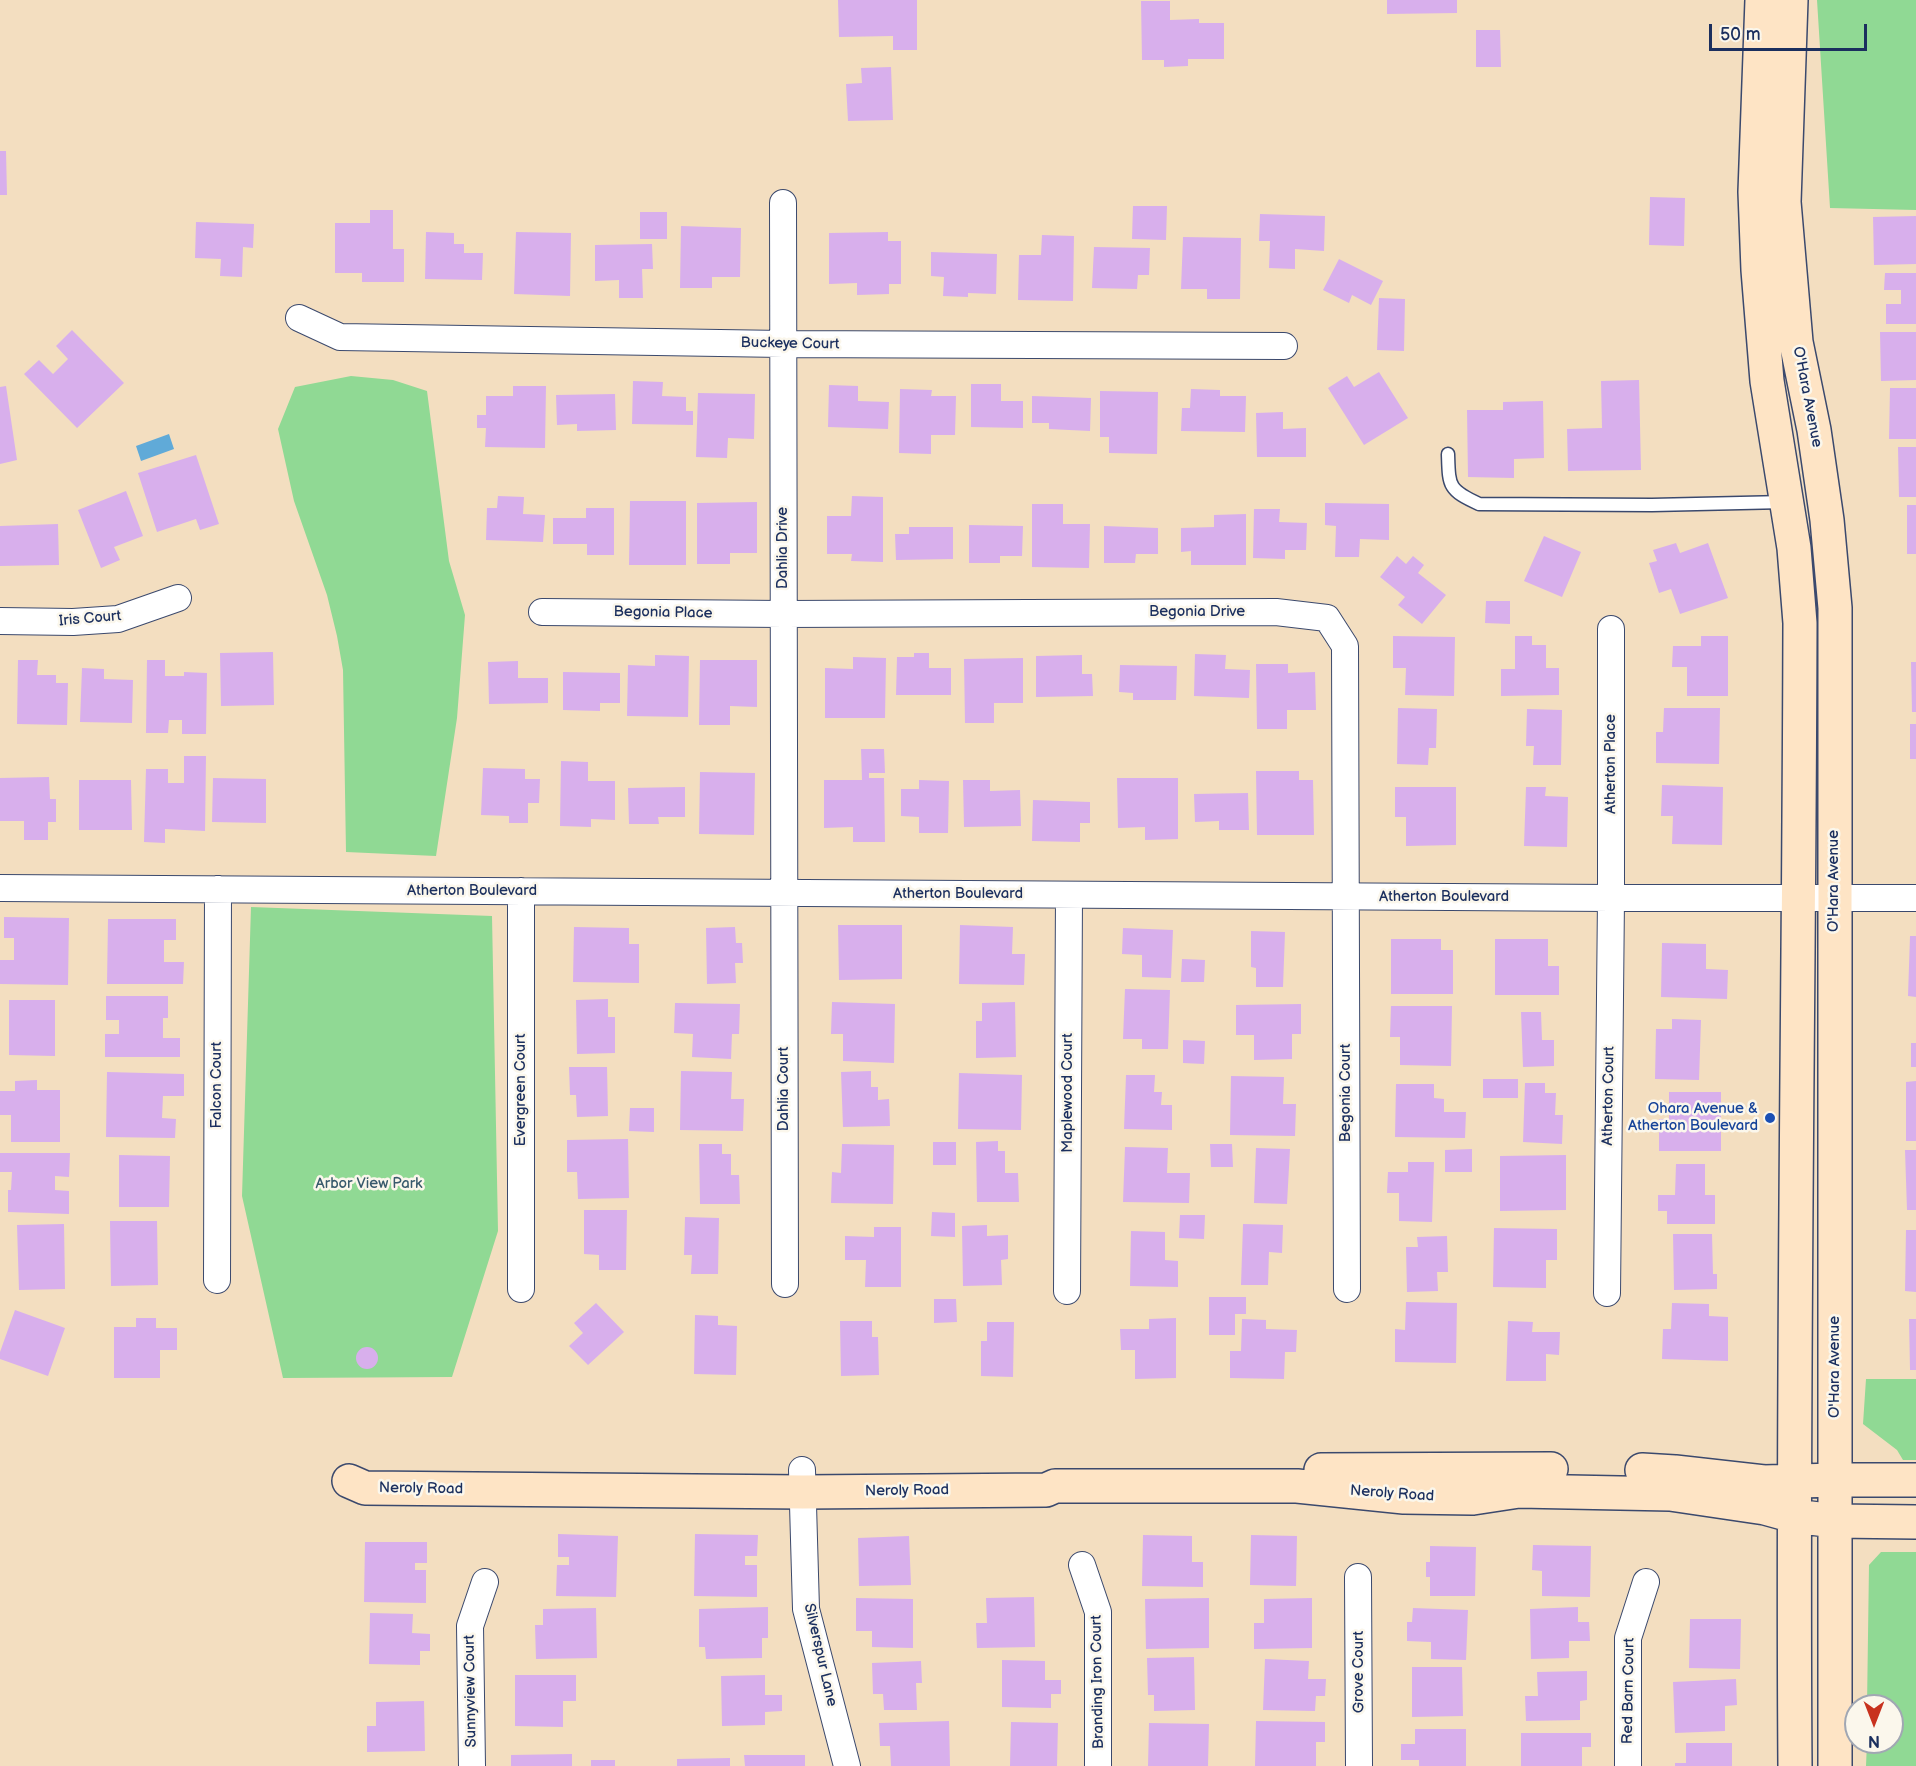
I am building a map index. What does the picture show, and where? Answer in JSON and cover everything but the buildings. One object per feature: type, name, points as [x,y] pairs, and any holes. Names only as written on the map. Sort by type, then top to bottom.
[{"type":"main road","points":[[1762,0],[1755,192],[1757,248],[1767,381],[1794,548],[1800,623],[1800,899],[1794,1481],[1795,1766]]},
{"type":"main road","name":"O'Hara Avenue","points":[[1791,0],[1784,202],[1797,342],[1818,453],[1835,608],[1835,1766]]},
{"type":"main road","name":"Neroly Road","points":[[1916,1480],[1764,1482],[1675,1472],[1615,1469],[1053,1471],[1041,1467],[802,1481],[365,1488],[350,1481],[366,1474],[751,1472],[802,1481],[1046,1490],[1055,1485],[1297,1486],[1404,1497],[1473,1498],[1519,1491],[1598,1491],[1670,1494],[1835,1521],[1916,1522]]},
{"type":"street","name":"Dahlia Drive","points":[[783,203],[783,893]]},
{"type":"street","name":"Buckeye Court","points":[[299,318],[340,338],[783,344],[1284,346]]},
{"type":"street","name":"Iris Court","points":[[0,621],[73,622],[118,619],[177,598]]},
{"type":"street","name":"Begonia Place","points":[[542,612],[783,614]]},
{"type":"street","name":"Begonia Drive","points":[[783,614],[1276,612],[1327,618],[1345,646],[1345,897]]},
{"type":"street","name":"Atherton Place","points":[[1611,629],[1611,898]]},
{"type":"street","name":"Atherton Boulevard","points":[[0,888],[1345,897],[1916,898]]},
{"type":"street","name":"Falcon Court","points":[[217,1280],[218,889]]},
{"type":"street","name":"Evergreen Court","points":[[521,891],[521,1289]]},
{"type":"street","name":"Dahlia Court","points":[[783,893],[785,1284]]},
{"type":"street","name":"Maplewood Court","points":[[1067,1291],[1069,895]]},
{"type":"street","name":"Begonia Court","points":[[1345,897],[1347,1289]]},
{"type":"street","name":"Atherton Court","points":[[1607,1293],[1611,898]]},
{"type":"street","name":"Silverspur Lane","points":[[802,1481],[806,1609],[847,1766]]},
{"type":"street","name":"Branding Iron Court","points":[[1082,1566],[1098,1612],[1098,1766]]},
{"type":"street","name":"Grove Court","points":[[1358,1577],[1359,1766]]},
{"type":"street","name":"Sunnyview Court","points":[[472,1766],[470,1626],[485,1582]]},
{"type":"street","name":"Red Barn Court","points":[[1628,1766],[1628,1638],[1646,1582]]},
{"type":"lane","points":[[1448,454],[1449,483],[1460,496],[1479,504],[1653,505],[1786,502]]},
{"type":"green space","points":[[1817,0],[1916,0],[1916,210],[1830,208]]},
{"type":"green space","points":[[351,376],[393,380],[427,391],[449,561],[465,615],[457,718],[436,856],[346,852],[343,670],[327,595],[294,501],[278,429],[295,387]]},
{"type":"green space","name":"Arbor View Park","points":[[251,907],[492,916],[498,1231],[452,1377],[283,1378],[242,1196]]},
{"type":"green space","points":[[1866,1379],[1916,1379],[1916,1460],[1903,1460],[1897,1450],[1863,1424]]},
{"type":"green space","points":[[1881,1552],[1916,1552],[1916,1766],[1866,1766],[1866,1754],[1904,1754],[1904,1694],[1867,1694],[1869,1565]]},
{"type":"water","points":[[169,434],[174,449],[141,461],[136,446]]},
{"type":"place","name":"Ohara Avenue & Atherton Boulevard","points":[[1770,1118]]}]
